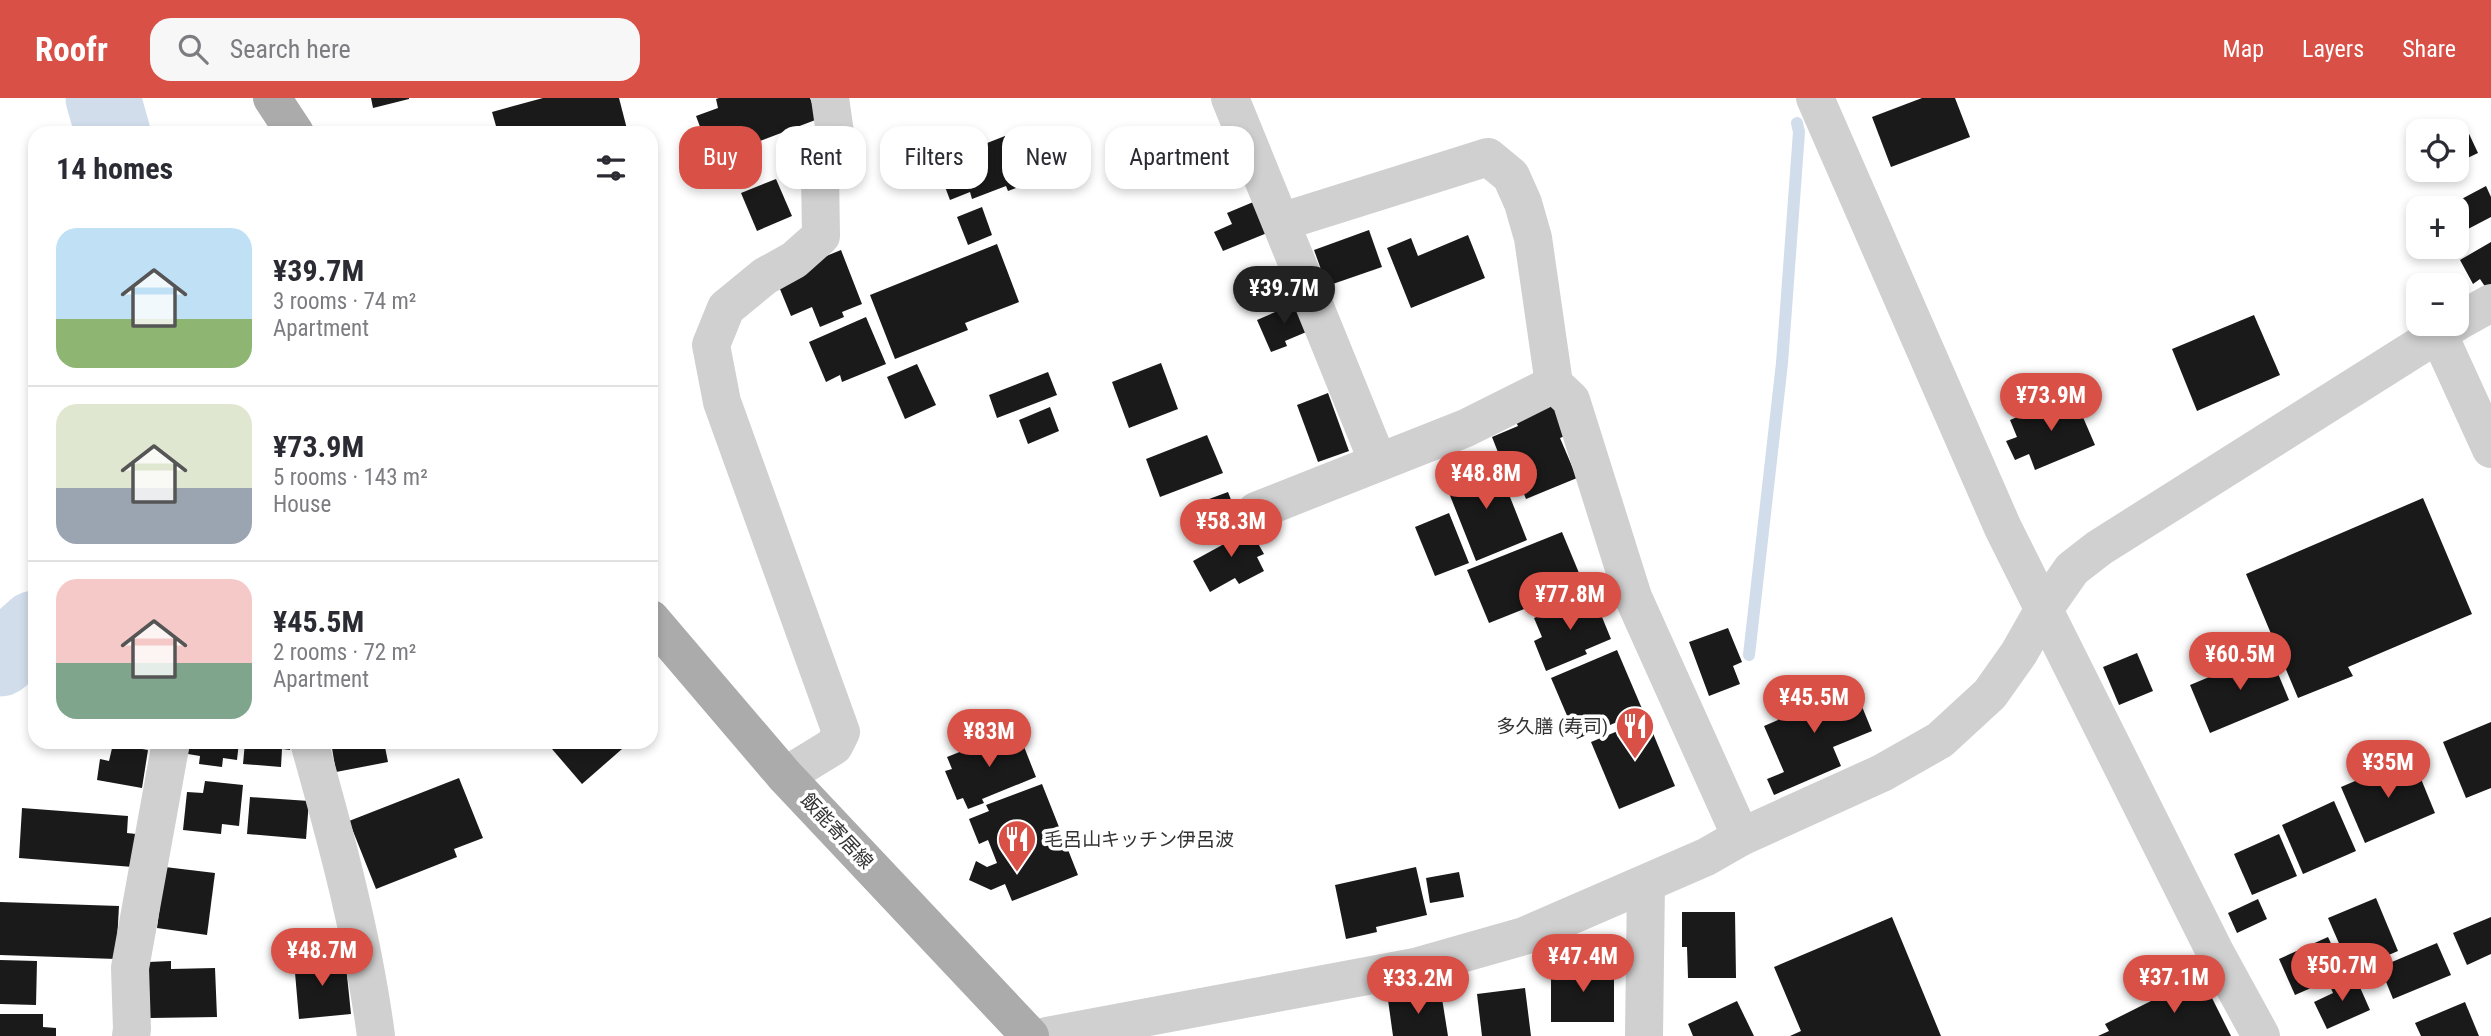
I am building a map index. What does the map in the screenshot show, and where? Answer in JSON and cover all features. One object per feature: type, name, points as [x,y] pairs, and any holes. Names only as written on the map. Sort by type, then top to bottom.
[{"type":"main road","points":[[272,98],[290,126]]},
{"type":"main road","name":"飯能寄居線","points":[[658,627],[785,776],[1030,1036]]},
{"type":"street","points":[[785,776],[834,746],[841,732],[722,402],[711,345],[726,308],[765,276],[794,260],[821,236],[820,173],[835,133],[830,98]]},
{"type":"street","points":[[1230,98],[1378,462]]},
{"type":"street","points":[[1815,98],[2003,528],[2214,950],[2261,1036]]},
{"type":"street","points":[[1281,222],[1488,158],[1511,176],[1523,203],[1533,238],[1554,384],[1571,400],[1633,597],[1741,837]]},
{"type":"street","points":[[2469,315],[2491,303]]},
{"type":"street","points":[[1047,1036],[1415,967],[1524,936],[1706,857],[1741,837],[1882,773],[1940,740],[1990,694],[2073,569],[2099,548],[2433,336]]},
{"type":"street","points":[[2452,336],[2491,449]]},
{"type":"street","points":[[1256,511],[1466,428],[1554,384]]},
{"type":"street","points":[[131,1036],[130,968],[170,749]]},
{"type":"street","points":[[311,749],[349,894],[371,998],[376,1036]]},
{"type":"street","points":[[1644,1036],[1646,884]]},
{"type":"building","points":[[371,98],[409,98],[409,99],[373,108]]},
{"type":"building","points":[[543,98],[619,98],[626,126],[496,126],[492,112]]},
{"type":"building","points":[[810,98],[818,119],[799,126],[776,126],[776,135],[762,140],[762,126],[700,126],[696,116],[718,108],[716,99]]},
{"type":"building","points":[[1922,98],[1955,98],[1970,137],[1891,167],[1872,117]]},
{"type":"building","points":[[2469,134],[2478,153],[2469,157]]},
{"type":"building","points":[[1002,137],[1002,188],[972,199],[970,192],[950,200],[946,189],[988,189],[988,143]]},
{"type":"building","points":[[776,179],[776,189],[780,189],[792,216],[757,231],[741,193],[762,189],[762,185]]},
{"type":"building","points":[[2486,186],[2491,197],[2491,217],[2469,228],[2469,196]]},
{"type":"building","points":[[1258,200],[1272,231],[1223,251],[1214,232],[1232,224],[1227,213]]},
{"type":"building","points":[[982,207],[992,235],[968,245],[957,217]]},
{"type":"building","points":[[1369,230],[1382,267],[1327,286],[1314,250]]},
{"type":"building","points":[[1468,235],[1485,278],[1411,308],[1387,248],[1411,238],[1418,256]]},
{"type":"building","points":[[2491,242],[2491,285],[2486,288],[2480,279],[2473,284],[2460,260],[2469,259],[2469,255]]},
{"type":"building","points":[[997,244],[1019,302],[965,323],[968,330],[895,359],[870,295]]},
{"type":"building","points":[[841,250],[862,304],[842,312],[844,317],[820,327],[812,307],[791,316],[775,277]]},
{"type":"building","points":[[1298,302],[1311,330],[1285,341],[1287,346],[1271,352],[1257,320]]},
{"type":"building","points":[[2254,315],[2280,375],[2197,411],[2172,349]]},
{"type":"building","points":[[866,317],[886,364],[842,382],[840,375],[826,382],[809,342]]},
{"type":"building","points":[[1161,363],[1178,409],[1129,428],[1112,382]]},
{"type":"building","points":[[917,364],[936,405],[905,419],[887,377]]},
{"type":"building","points":[[1048,372],[1057,395],[997,418],[989,395]]},
{"type":"building","points":[[1328,393],[1349,451],[1318,462],[1297,405]]},
{"type":"building","points":[[2073,394],[2095,445],[2035,470],[2029,454],[2015,460],[2006,441],[2017,437],[2010,420]]},
{"type":"building","points":[[1558,403],[1570,434],[1560,438],[1577,478],[1526,499],[1511,462],[1503,465],[1492,437],[1518,426],[1515,420]]},
{"type":"building","points":[[1050,407],[1059,431],[1028,444],[1019,420]]},
{"type":"building","points":[[1207,435],[1223,473],[1160,497],[1146,459]]},
{"type":"building","points":[[1495,459],[1527,540],[1476,561],[1447,488],[1461,482],[1458,474]]},
{"type":"building","points":[[1228,492],[1237,515],[1209,526],[1201,502]]},
{"type":"building","points":[[2423,498],[2472,614],[2348,667],[2353,676],[2298,698],[2246,574]]},
{"type":"building","points":[[1449,513],[1469,563],[1435,576],[1415,527]]},
{"type":"building","points":[[1246,522],[1264,554],[1257,557],[1264,571],[1239,584],[1235,578],[1210,592],[1193,561],[1224,544],[1219,537]]},
{"type":"building","points":[[1562,532],[1584,585],[1489,623],[1467,570]]},
{"type":"building","points":[[1593,595],[1611,639],[1585,650],[1587,654],[1546,671],[1534,641],[1542,637],[1534,618]]},
{"type":"building","points":[[1728,628],[1742,662],[1733,666],[1740,684],[1709,696],[1689,642]]},
{"type":"building","points":[[1617,650],[1643,711],[1577,739],[1551,678]]},
{"type":"building","points":[[2269,652],[2289,700],[2210,733],[2190,685]]},
{"type":"building","points":[[2137,653],[2153,691],[2119,705],[2103,667]]},
{"type":"building","points":[[1823,687],[1828,698],[1854,687],[1872,731],[1833,747],[1841,766],[1774,795],[1767,779],[1784,772],[1764,726],[1778,720],[1773,709]]},
{"type":"building","points":[[1647,719],[1675,786],[1619,809],[1591,742]]},
{"type":"building","points":[[2491,722],[2491,788],[2466,798],[2443,742]]},
{"type":"building","points":[[1017,729],[1036,777],[982,799],[984,803],[968,809],[963,798],[957,800],[945,771],[952,769],[947,757]]},
{"type":"building","points":[[112,749],[148,750],[142,788],[97,780],[100,759],[109,761]]},
{"type":"building","points":[[188,749],[238,749],[237,760],[223,758],[222,767],[199,764],[200,756],[188,754]]},
{"type":"building","points":[[244,749],[282,749],[281,767],[243,764]]},
{"type":"building","points":[[332,749],[385,749],[388,762],[336,772]]},
{"type":"building","points":[[552,749],[622,749],[582,784]]},
{"type":"building","points":[[2412,757],[2435,813],[2365,843],[2341,787]]},
{"type":"building","points":[[459,778],[483,838],[454,849],[457,857],[376,889],[349,821]]},
{"type":"building","points":[[205,781],[243,785],[239,826],[222,824],[221,834],[183,830],[187,792],[203,793]]},
{"type":"building","points":[[1042,784],[1078,875],[1012,901],[1005,884],[991,890],[969,880],[976,861],[987,867],[997,863],[988,840],[979,844],[969,819],[989,811],[986,805]]},
{"type":"building","points":[[250,797],[309,801],[306,839],[247,834]]},
{"type":"building","points":[[2334,801],[2356,851],[2303,874],[2282,825]]},
{"type":"building","points":[[22,808],[128,816],[127,833],[136,834],[133,867],[19,858]]},
{"type":"building","points":[[2279,834],[2297,876],[2252,895],[2234,854]]},
{"type":"building","points":[[165,867],[215,873],[207,935],[157,928]]},
{"type":"building","points":[[1416,867],[1427,915],[1376,927],[1377,932],[1346,939],[1335,885]]},
{"type":"building","points":[[1459,872],[1464,897],[1430,903],[1426,878]]},
{"type":"building","points":[[2376,898],[2398,951],[2351,971],[2328,918]]},
{"type":"building","points":[[2258,899],[2267,919],[2237,933],[2228,913]]},
{"type":"building","points":[[0,902],[119,906],[116,959],[0,955]]},
{"type":"building","points":[[1682,912],[1735,912],[1736,978],[1688,978],[1687,947],[1682,947]]},
{"type":"building","points":[[1892,917],[1941,1036],[1790,1036],[1801,1031],[1774,967]]},
{"type":"building","points":[[2491,917],[2491,954],[2467,965],[2453,933]]},
{"type":"building","points":[[2328,937],[2345,973],[2295,995],[2279,959]]},
{"type":"building","points":[[2437,943],[2451,975],[2393,999],[2380,967]]},
{"type":"building","points":[[345,956],[351,1014],[299,1019],[294,961]]},
{"type":"building","points":[[0,960],[37,961],[36,1005],[0,1004]]},
{"type":"building","points":[[171,961],[171,969],[215,968],[217,1017],[150,1018],[148,962]]},
{"type":"building","points":[[1578,964],[1614,964],[1614,1022],[1551,1022],[1551,968],[1578,968]]},
{"type":"building","points":[[2201,976],[2231,1036],[2098,1036],[2109,1031],[2105,1024]]},
{"type":"building","points":[[2355,976],[2370,1010],[2327,1029],[2314,1002],[2333,993],[2330,986]]},
{"type":"building","points":[[1525,988],[1531,1036],[1482,1036],[1477,994]]},
{"type":"building","points":[[1441,992],[1448,1036],[1393,1036],[1388,1000]]},
{"type":"building","points":[[1737,1001],[1754,1036],[1693,1036],[1688,1024]]},
{"type":"building","points":[[2465,1002],[2479,1036],[2421,1036],[2415,1023]]},
{"type":"building","points":[[0,1014],[43,1014],[43,1027],[56,1028],[56,1036],[0,1036]]},
{"type":"waterway","points":[[103,98],[111,126]]},
{"type":"waterway","points":[[1749,655],[1782,363],[1799,132],[1797,123]]},
{"type":"waterway","points":[[0,659],[28,634]]},
{"type":"place","name":"多久膳 (寿司)","points":[[1635,760]]},
{"type":"place","name":"毛呂山キッチン伊呂波","points":[[1017,873]]}]
